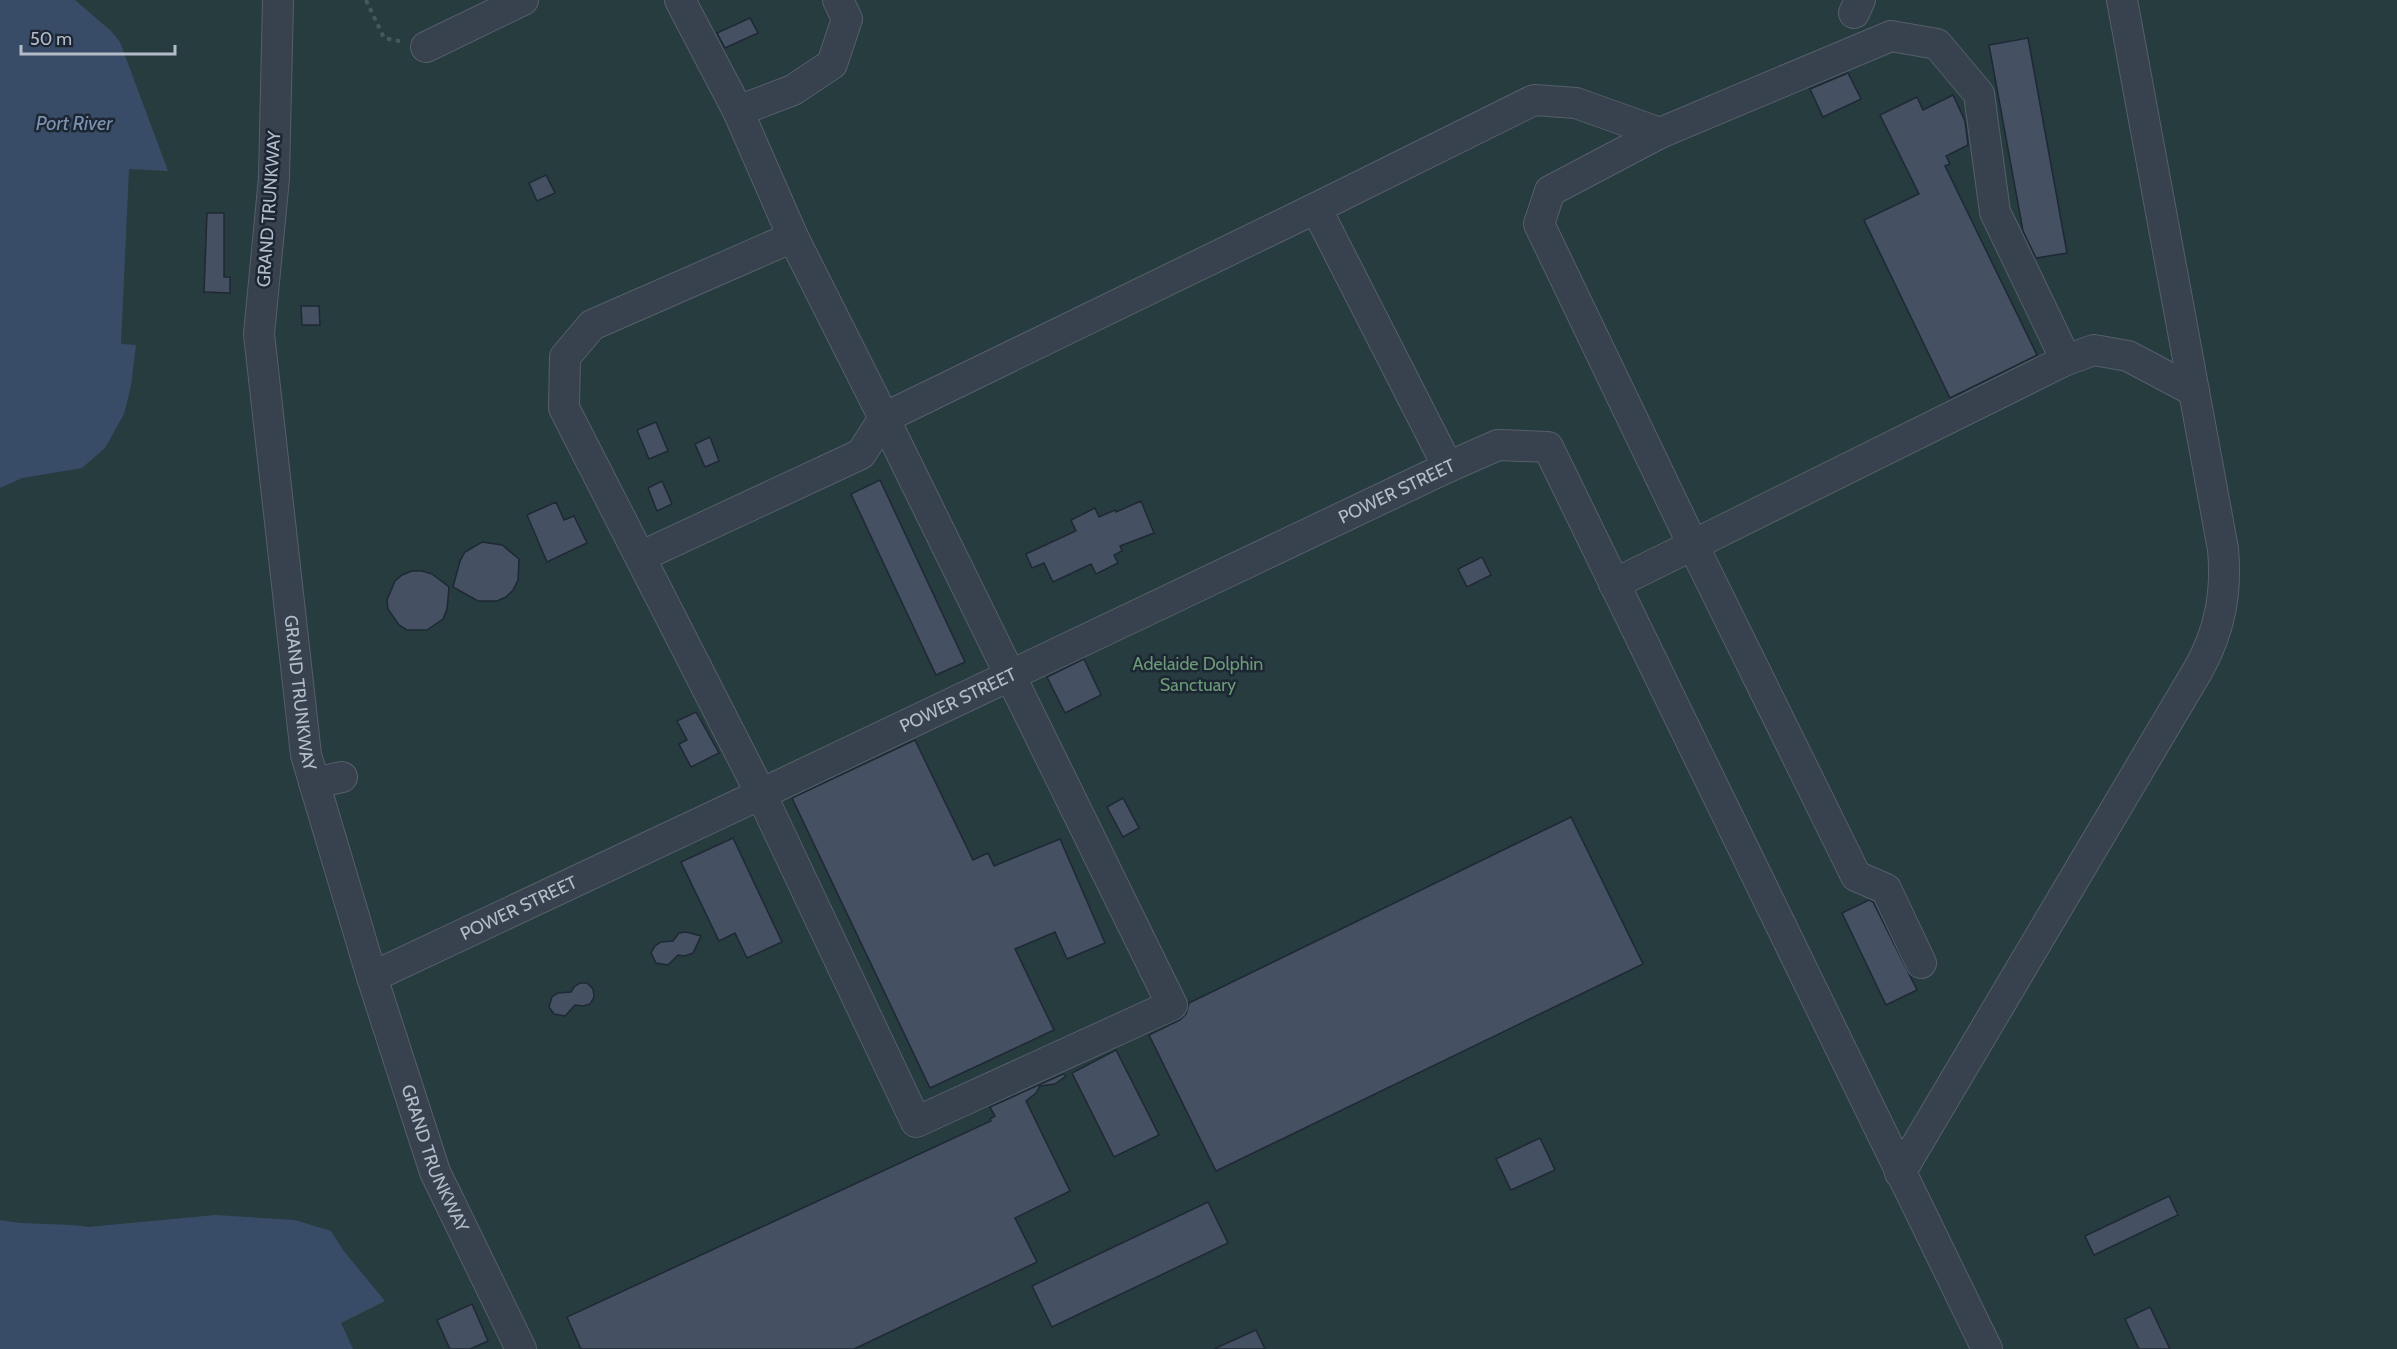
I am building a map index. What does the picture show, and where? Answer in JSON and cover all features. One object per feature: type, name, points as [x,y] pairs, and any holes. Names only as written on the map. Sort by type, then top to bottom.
[{"type":"lane","name":"GRAND TRUNKWAY","points":[[279,0],[274,177],[259,334],[306,755],[328,780],[354,878],[372,977],[435,1172],[521,1349]]},
{"type":"lane","points":[[426,47],[523,0]]},
{"type":"lane","points":[[680,0],[738,111],[792,237],[884,418],[1172,1005],[916,1122],[761,794],[564,408],[565,357],[592,325],[792,237]]},
{"type":"lane","points":[[738,111],[793,90],[832,64],[846,19],[838,0]]},
{"type":"lane","points":[[1900,1173],[2198,670],[2214,638],[2224,596],[2223,549],[2122,0]]},
{"type":"lane","points":[[1922,963],[1886,889],[1856,876],[1693,545],[1539,224],[1550,191],[1660,133],[1891,36],[1937,44],[1979,94],[1995,212],[2066,360]]},
{"type":"lane","points":[[640,557],[861,454],[884,418],[1316,208],[1534,99],[1576,103],[1660,133]]},
{"type":"lane","points":[[1316,208],[1448,467]]},
{"type":"lane","points":[[1988,1349],[1614,584],[2066,360],[2094,350],[2128,356],[2194,391]]},
{"type":"lane","name":"POWER STREET","points":[[372,977],[1498,445],[1548,447],[1614,584]]},
{"type":"path","points":[[366,0],[384,38],[426,47]]},
{"type":"green space","name":"Adelaide Dolphin Sanctuary","points":[[0,0],[2397,0],[2397,1349],[0,1349]]},
{"type":"water","name":"Port River","points":[[0,0],[75,0],[111,31],[120,42],[168,171],[129,169],[121,344],[136,345],[131,386],[124,414],[105,448],[82,468],[22,478],[0,488]]},
{"type":"water","points":[[215,1215],[295,1220],[331,1231],[343,1250],[385,1301],[341,1323],[353,1349],[0,1349],[0,1220],[88,1227]]},
{"type":"building","points":[[750,18],[758,33],[725,48],[717,33]]},
{"type":"building","points":[[2028,38],[2067,253],[2036,258],[2023,231],[1989,45]]},
{"type":"building","points":[[1848,73],[1861,99],[1823,117],[1810,89]]},
{"type":"building","points":[[1953,95],[1965,121],[1968,145],[1946,156],[1950,164],[1945,166],[2037,355],[1950,398],[1864,220],[1919,194],[1880,115],[1917,97],[1923,110]]},
{"type":"building","points":[[546,175],[555,193],[537,201],[529,183]]},
{"type":"building","points":[[207,213],[224,213],[224,277],[230,277],[230,293],[204,292]]},
{"type":"building","points":[[301,306],[319,306],[320,325],[302,325]]},
{"type":"building","points":[[656,422],[668,451],[649,459],[637,430]]},
{"type":"building","points":[[710,437],[719,461],[705,467],[695,444]]},
{"type":"building","points":[[880,480],[965,662],[936,675],[851,494]]},
{"type":"building","points":[[662,481],[672,504],[657,511],[648,488]]},
{"type":"building","points":[[1141,501],[1154,533],[1120,546],[1122,551],[1114,555],[1118,563],[1096,574],[1091,564],[1053,582],[1044,563],[1032,568],[1026,554],[1076,531],[1071,520],[1095,508],[1099,517]]},
{"type":"building","points":[[556,502],[564,520],[574,516],[587,543],[547,562],[527,515]]},
{"type":"building","points":[[482,542],[502,545],[519,559],[518,580],[513,590],[506,597],[497,601],[478,601],[453,587],[460,561],[465,552]]},
{"type":"building","points":[[1482,557],[1491,575],[1467,587],[1458,569]]},
{"type":"building","points":[[412,571],[432,574],[449,587],[447,609],[443,619],[427,630],[407,630],[399,625],[388,609],[387,600],[395,581]]},
{"type":"building","points":[[1084,659],[1101,695],[1065,713],[1047,677]]},
{"type":"building","points":[[696,712],[719,753],[691,767],[679,744],[687,740],[677,721]]},
{"type":"building","points":[[915,740],[973,860],[988,853],[994,866],[1060,839],[1105,943],[1067,959],[1055,932],[1015,949],[1054,1030],[930,1088],[792,798]]},
{"type":"building","points":[[1123,798],[1139,828],[1123,837],[1107,807]]},
{"type":"building","points":[[1571,817],[1643,964],[1216,1171],[1149,1035],[1180,1020],[1186,1014],[1189,1003]]},
{"type":"building","points":[[733,838],[782,942],[747,958],[735,933],[719,941],[681,862]]},
{"type":"building","points":[[1869,900],[1873,902],[1917,990],[1886,1005],[1842,913]]},
{"type":"building","points":[[686,932],[701,936],[693,953],[685,956],[678,955],[668,965],[656,963],[651,953],[655,946],[661,942],[673,941],[679,933]]},
{"type":"building","points":[[580,983],[587,983],[593,989],[594,997],[590,1004],[575,1005],[565,1016],[554,1014],[549,1007],[552,997],[558,993],[571,992]]},
{"type":"building","points":[[1116,1050],[1159,1135],[1114,1157],[1072,1073]]},
{"type":"building","points":[[1063,1074],[1066,1076],[1055,1084],[1040,1086],[1036,1093],[1026,1101],[1070,1191],[1015,1218],[1037,1262],[854,1349],[581,1349],[567,1317],[991,1121],[990,1119],[995,1116],[990,1107]]},
{"type":"building","points":[[1540,1138],[1555,1170],[1511,1190],[1496,1159]]},
{"type":"building","points":[[2169,1196],[2178,1215],[2094,1255],[2085,1236]]},
{"type":"building","points":[[1208,1202],[1228,1243],[1052,1327],[1032,1286]]},
{"type":"building","points":[[472,1304],[488,1341],[470,1349],[450,1349],[437,1320]]},
{"type":"building","points":[[2150,1307],[2170,1349],[2139,1349],[2125,1319]]},
{"type":"building","points":[[1256,1330],[1265,1349],[1214,1349]]}]
